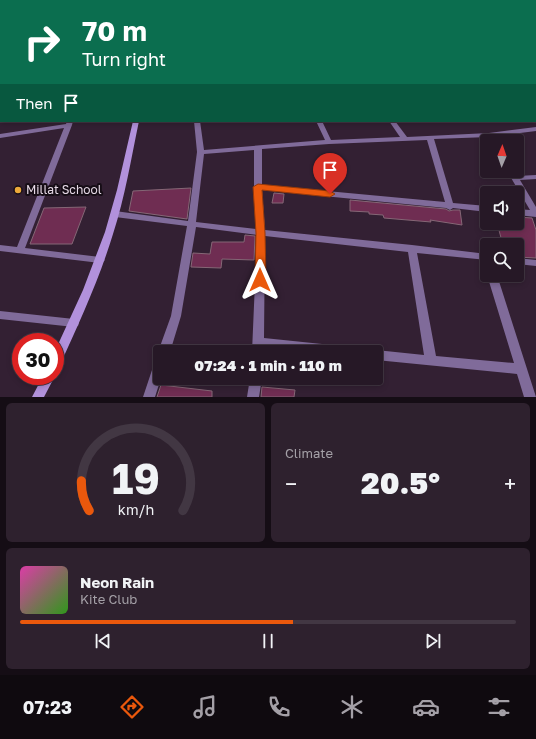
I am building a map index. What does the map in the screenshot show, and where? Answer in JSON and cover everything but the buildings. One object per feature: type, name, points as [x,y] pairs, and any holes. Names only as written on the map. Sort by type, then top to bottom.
[{"type":"main road","points":[[64,345],[100,260],[115,214],[136,122]]},
{"type":"main road","points":[[38,397],[44,385]]},
{"type":"street","points":[[166,345],[176,316],[192,223],[201,152],[198,122]]},
{"type":"street","points":[[319,122],[329,142]]},
{"type":"street","points":[[393,122],[405,139]]},
{"type":"street","points":[[0,136],[69,123]]},
{"type":"street","points":[[20,250],[69,123]]},
{"type":"street","points":[[511,134],[536,129]]},
{"type":"street","points":[[201,152],[329,142],[430,138],[480,138]]},
{"type":"street","points":[[430,138],[450,207]]},
{"type":"street","points":[[258,148],[260,233],[259,345]]},
{"type":"street","points":[[524,175],[536,177]]},
{"type":"street","points":[[515,178],[536,213]]},
{"type":"street","points":[[258,187],[480,209]]},
{"type":"street","points":[[524,212],[536,213]]},
{"type":"street","points":[[115,214],[260,233],[412,248],[480,257]]},
{"type":"street","points":[[0,248],[100,260]]},
{"type":"street","points":[[412,248],[431,361]]},
{"type":"street","points":[[524,262],[536,263]]},
{"type":"street","points":[[494,282],[530,397]]},
{"type":"street","points":[[0,314],[74,324]]},
{"type":"street","points":[[383,356],[520,369]]},
{"type":"street","points":[[149,397],[153,385]]},
{"type":"street","points":[[254,397],[255,385]]},
{"type":"place","name":"Millat School","points":[[18,190]]},
{"type":"route","points":[[260,280],[258,187],[330,194]]}]
